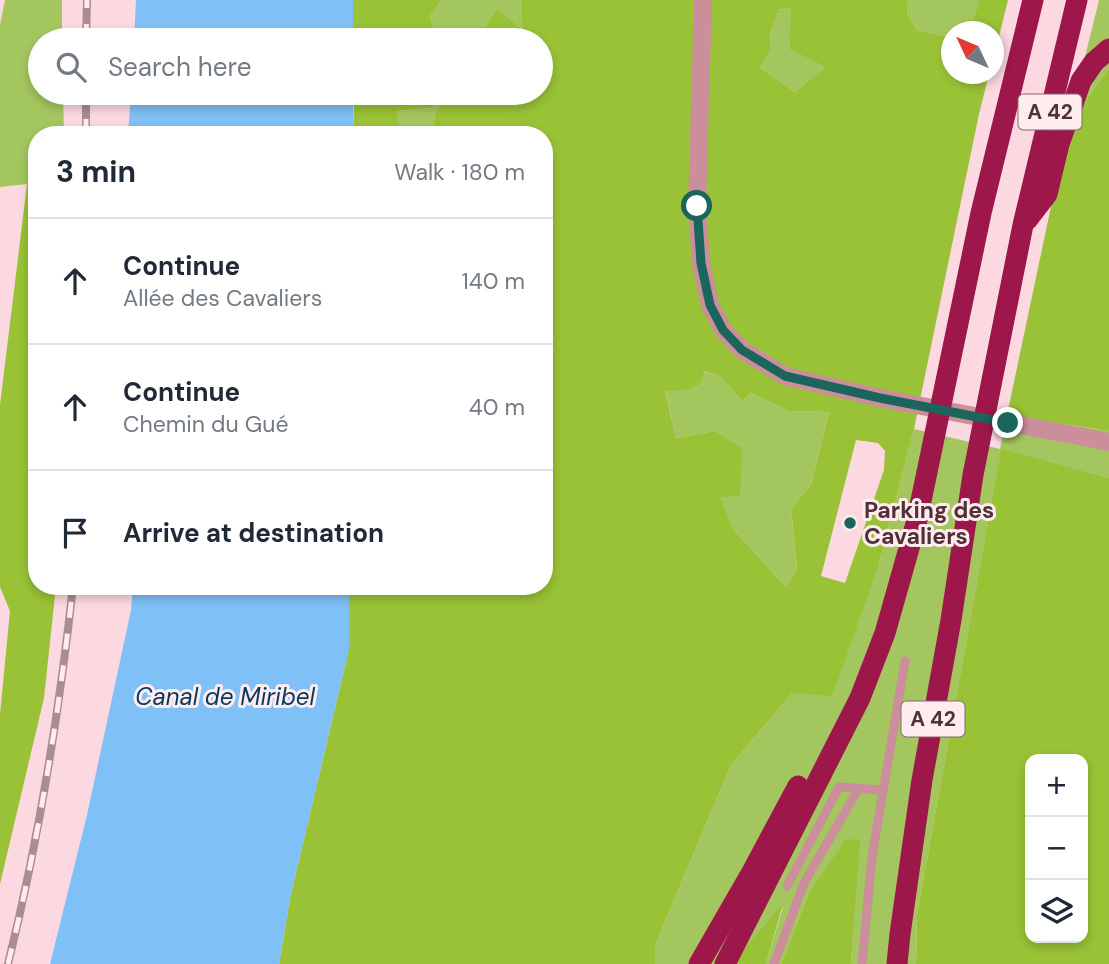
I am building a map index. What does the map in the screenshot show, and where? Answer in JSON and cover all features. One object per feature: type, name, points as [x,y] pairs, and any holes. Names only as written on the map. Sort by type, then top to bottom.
[{"type":"highway","name":"A 42","points":[[725,964],[860,698],[885,633],[917,520],[981,213],[1033,0]]},
{"type":"highway","name":"A 42","points":[[897,964],[922,780],[951,620],[973,475],[1023,225],[1077,0]]},
{"type":"highway","points":[[1023,225],[1047,194],[1059,144],[1081,81],[1094,62],[1109,49]]},
{"type":"highway","points":[[699,964],[752,873],[841,707],[901,578]]},
{"type":"street","points":[[703,0],[697,206],[701,263],[710,305],[723,330],[742,350],[785,376],[1109,442]]},
{"type":"lane","points":[[862,964],[872,857],[905,661]]},
{"type":"lane","points":[[787,886],[839,787],[883,790]]},
{"type":"lane","points":[[774,964],[804,883],[859,788]]},
{"type":"green space","points":[[5,0],[62,0],[62,28],[28,28],[28,105],[63,105],[64,126],[28,126],[28,184],[0,187],[0,25]]},
{"type":"green space","points":[[353,0],[441,0],[430,16],[434,28],[353,28]]},
{"type":"green space","points":[[441,0],[522,0],[522,28],[497,8],[485,28],[434,28],[430,16]]},
{"type":"green space","points":[[522,0],[908,0],[907,13],[917,30],[941,35],[941,84],[986,84],[914,429],[879,564],[832,696],[792,693],[731,765],[655,945],[655,964],[279,964],[290,898],[349,649],[349,595],[553,595],[553,126],[433,126],[439,105],[553,105],[553,28],[522,28]],"holes":[[[791,8],[790,49],[826,67],[795,92],[760,68],[771,49],[770,34],[779,10]],[[704,371],[720,376],[742,401],[751,393],[789,411],[829,412],[811,484],[791,509],[797,568],[786,587],[734,530],[720,497],[740,496],[742,448],[714,431],[676,438],[665,391],[687,390],[700,385]],[[856,440],[878,443],[885,451],[884,470],[845,583],[821,576]]]},
{"type":"green space","points":[[908,0],[979,0],[973,21],[941,21],[941,35],[917,30],[907,13]]},
{"type":"green space","points":[[979,0],[1008,0],[1003,21],[973,21]]},
{"type":"green space","points":[[1099,0],[1109,0],[1109,68],[1068,126]]},
{"type":"green space","points":[[497,8],[521,28],[485,28]]},
{"type":"green space","points":[[791,8],[827,67],[795,92],[760,68],[771,49],[770,34],[779,10]]},
{"type":"green space","points":[[1109,68],[1109,431],[1007,415],[1068,126]]},
{"type":"green space","points":[[354,105],[433,105],[431,108],[397,111],[400,126],[353,126]]},
{"type":"green space","points":[[433,105],[439,105],[433,126],[400,126],[397,111],[431,108]]},
{"type":"green space","points":[[27,184],[28,595],[55,595],[44,698],[0,884],[0,714],[10,611],[0,587],[0,405]]},
{"type":"green space","points":[[703,371],[720,376],[742,401],[751,393],[789,411],[829,412],[811,484],[791,509],[797,568],[786,587],[734,530],[719,496],[714,431],[676,438],[665,390],[687,390],[700,385]]},
{"type":"green space","points":[[1007,415],[1109,431],[1109,478],[1001,450],[917,915],[916,964],[851,964],[859,840],[808,895],[781,964],[766,964],[783,907],[737,964],[655,964],[655,945],[731,765],[792,693],[879,564],[914,429],[1000,449]]},
{"type":"green space","points":[[1001,449],[1109,478],[1109,964],[916,964],[917,915]]},
{"type":"green space","points":[[846,839],[860,840],[851,964],[781,964],[808,895]]},
{"type":"green space","points":[[783,904],[766,964],[737,964],[743,950]]},
{"type":"water","points":[[136,0],[353,0],[353,28],[135,28]]},
{"type":"water","points":[[130,105],[353,105],[353,126],[129,126]]},
{"type":"water","name":"Canal de Miribel","points":[[132,595],[349,595],[349,649],[290,898],[279,964],[50,964],[87,815]]},
{"type":"railway","points":[[86,28],[87,0]]},
{"type":"railway","points":[[86,105],[86,126]]},
{"type":"railway","points":[[8,964],[47,776],[72,595]]},
{"type":"place","name":"Parking des Cavaliers","points":[[850,523]]},
{"type":"route","points":[[697,206],[701,263],[710,305],[723,330],[742,350],[763,365],[785,376],[1008,423]]}]
